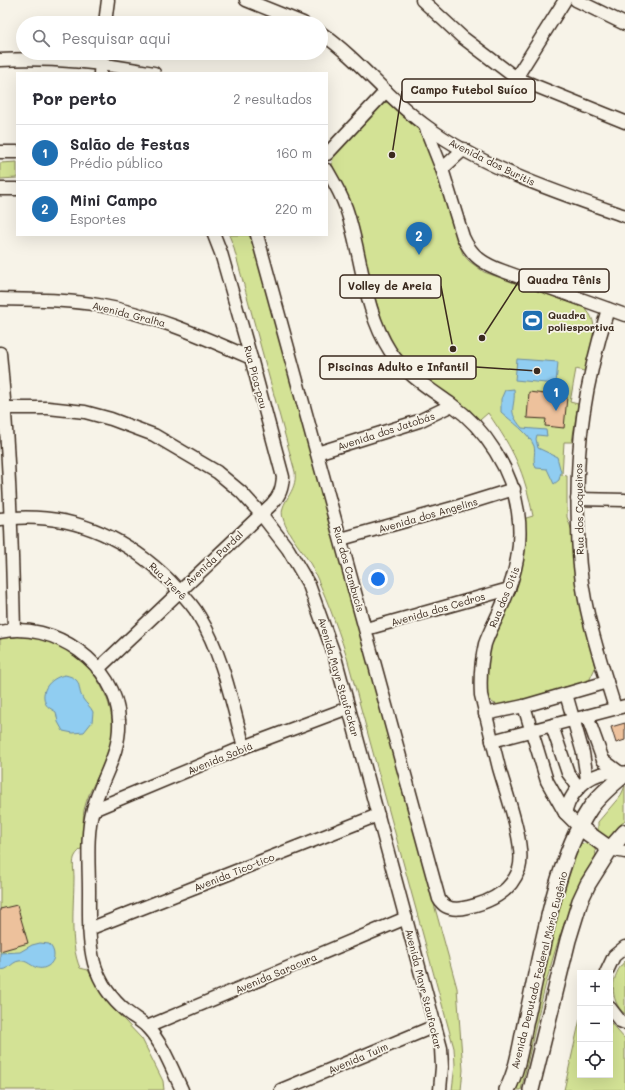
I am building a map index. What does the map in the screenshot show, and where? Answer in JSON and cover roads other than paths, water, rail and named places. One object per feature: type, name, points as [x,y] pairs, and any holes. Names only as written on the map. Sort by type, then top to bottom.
[{"type":"street","points":[[106,16],[108,0]]},
{"type":"street","points":[[246,0],[286,16]]},
{"type":"street","points":[[422,0],[462,37],[516,78],[625,122]]},
{"type":"street","points":[[516,78],[565,0]]},
{"type":"street","points":[[576,0],[625,24]]},
{"type":"street","name":"Avenida dos Buritis","points":[[328,39],[364,68],[386,91],[425,126],[464,149],[542,186],[625,216]]},
{"type":"street","points":[[0,60],[54,60],[101,63],[149,72]]},
{"type":"street","points":[[328,153],[386,91]]},
{"type":"street","points":[[425,126],[442,169],[463,238],[467,246],[478,258],[485,264],[625,315]]},
{"type":"street","points":[[442,169],[464,149]]},
{"type":"street","points":[[0,152],[16,152]]},
{"type":"street","name":"Rua dos Oitis","points":[[328,172],[346,208],[372,309],[391,353],[409,373],[452,405],[490,442],[511,479],[514,488],[519,512],[520,536],[518,562],[509,589],[486,643],[481,663],[481,695],[519,848],[519,867],[510,887]]},
{"type":"street","points":[[0,189],[16,189]]},
{"type":"street","name":"Rua Pica-pau","points":[[214,236],[221,253],[251,358],[283,477],[279,496],[261,514]]},
{"type":"street","name":"Rua dos Cambucis","points":[[257,236],[277,313],[366,629],[434,879],[442,903],[450,908],[461,909],[478,905],[499,895],[510,887]]},
{"type":"street","name":"Avenida Gralha","points":[[0,299],[61,300],[105,306],[140,314],[192,332],[251,358]]},
{"type":"street","name":"Rua dos Coqueiros","points":[[608,309],[589,373],[579,438],[577,499],[578,549],[584,599],[607,682],[620,707]]},
{"type":"street","points":[[0,352],[6,518],[14,630]]},
{"type":"street","name":"Avenida dos Jatobás","points":[[317,453],[419,421],[452,405]]},
{"type":"street","name":"Avenida Mayr Staufackar","points":[[3,408],[48,408],[85,412],[111,419],[154,435],[217,472],[241,492],[261,514],[288,549],[309,585],[327,630],[441,1048],[442,1067],[440,1090]]},
{"type":"street","name":"Avenida dos Angelins","points":[[341,539],[462,505],[514,488]]},
{"type":"street","points":[[577,499],[625,500]]},
{"type":"street","name":"Avenida Pardal","points":[[98,669],[261,514]]},
{"type":"street","name":"Rua Irerê","points":[[6,518],[66,522],[100,532],[124,544],[153,564],[179,591],[199,615],[211,639],[223,673],[244,748]]},
{"type":"street","name":"Avenida dos Cedros","points":[[366,629],[509,589]]},
{"type":"street","points":[[0,632],[14,630],[40,632],[65,641],[79,650],[98,669],[108,683],[116,703],[119,718],[119,740],[93,810],[89,852],[89,929],[94,963],[106,990],[127,1012],[147,1027],[161,1046],[182,1090]]},
{"type":"street","points":[[485,714],[524,706],[607,682]]},
{"type":"street","points":[[566,694],[583,753],[587,779]]},
{"type":"street","points":[[524,706],[547,781],[564,814],[579,827],[610,849],[625,852]]},
{"type":"street","points":[[492,741],[532,732],[620,707]]},
{"type":"street","name":"Avenida Sabiá","points":[[93,810],[244,748],[348,708]]},
{"type":"street","points":[[587,716],[603,760],[623,773]]},
{"type":"street","points":[[552,726],[568,773],[579,788]]},
{"type":"street","points":[[564,814],[567,804],[587,779],[595,774],[623,773]]},
{"type":"street","name":"Avenida Deputado Federal Mário Eugênio","points":[[507,1090],[516,1064],[558,884],[579,827],[589,809],[623,773]]},
{"type":"street","name":"Avenida Tico-tico","points":[[89,929],[378,815]]},
{"type":"street","name":"Avenida Deputado Federal Mário Eugênio","points":[[531,1090],[573,920],[588,884],[610,849],[625,832]]},
{"type":"street","name":"Avenida Saracura","points":[[147,1027],[406,918]]},
{"type":"street","points":[[607,970],[614,956],[625,947]]},
{"type":"street","points":[[613,1012],[623,1024]]},
{"type":"street","name":"Avenida Tuim","points":[[281,1090],[435,1026]]},
{"type":"water","points":[[517,359],[558,362],[556,384],[515,380]]},
{"type":"water","points":[[514,389],[513,413],[517,422],[522,428],[546,430],[547,436],[537,435],[536,439],[538,448],[557,457],[561,472],[559,480],[554,484],[547,469],[536,468],[534,462],[535,452],[532,441],[501,412],[501,399],[505,390]]},
{"type":"water","points":[[65,675],[77,681],[83,699],[93,712],[92,722],[84,732],[73,733],[63,731],[58,722],[56,712],[48,707],[45,702],[44,692],[46,688],[56,678]]},
{"type":"water","points":[[40,943],[49,944],[52,948],[54,955],[48,966],[40,968],[23,961],[19,961],[3,970],[0,969],[0,953],[20,952],[32,945]]},
{"type":"place","name":"Campo Futebol Suíco","points":[[392,155]]},
{"type":"place","name":"Mini Campo","points":[[419,255]]},
{"type":"place","name":"Quadra poliesportiva","points":[[533,321]]},
{"type":"place","name":"Quadra Tênis","points":[[482,338]]},
{"type":"place","name":"Volley de Areia","points":[[453,349]]},
{"type":"place","name":"Piscinas Adulto e Infantil","points":[[537,371]]},
{"type":"place","name":"Salão de Festas","points":[[556,411]]}]
